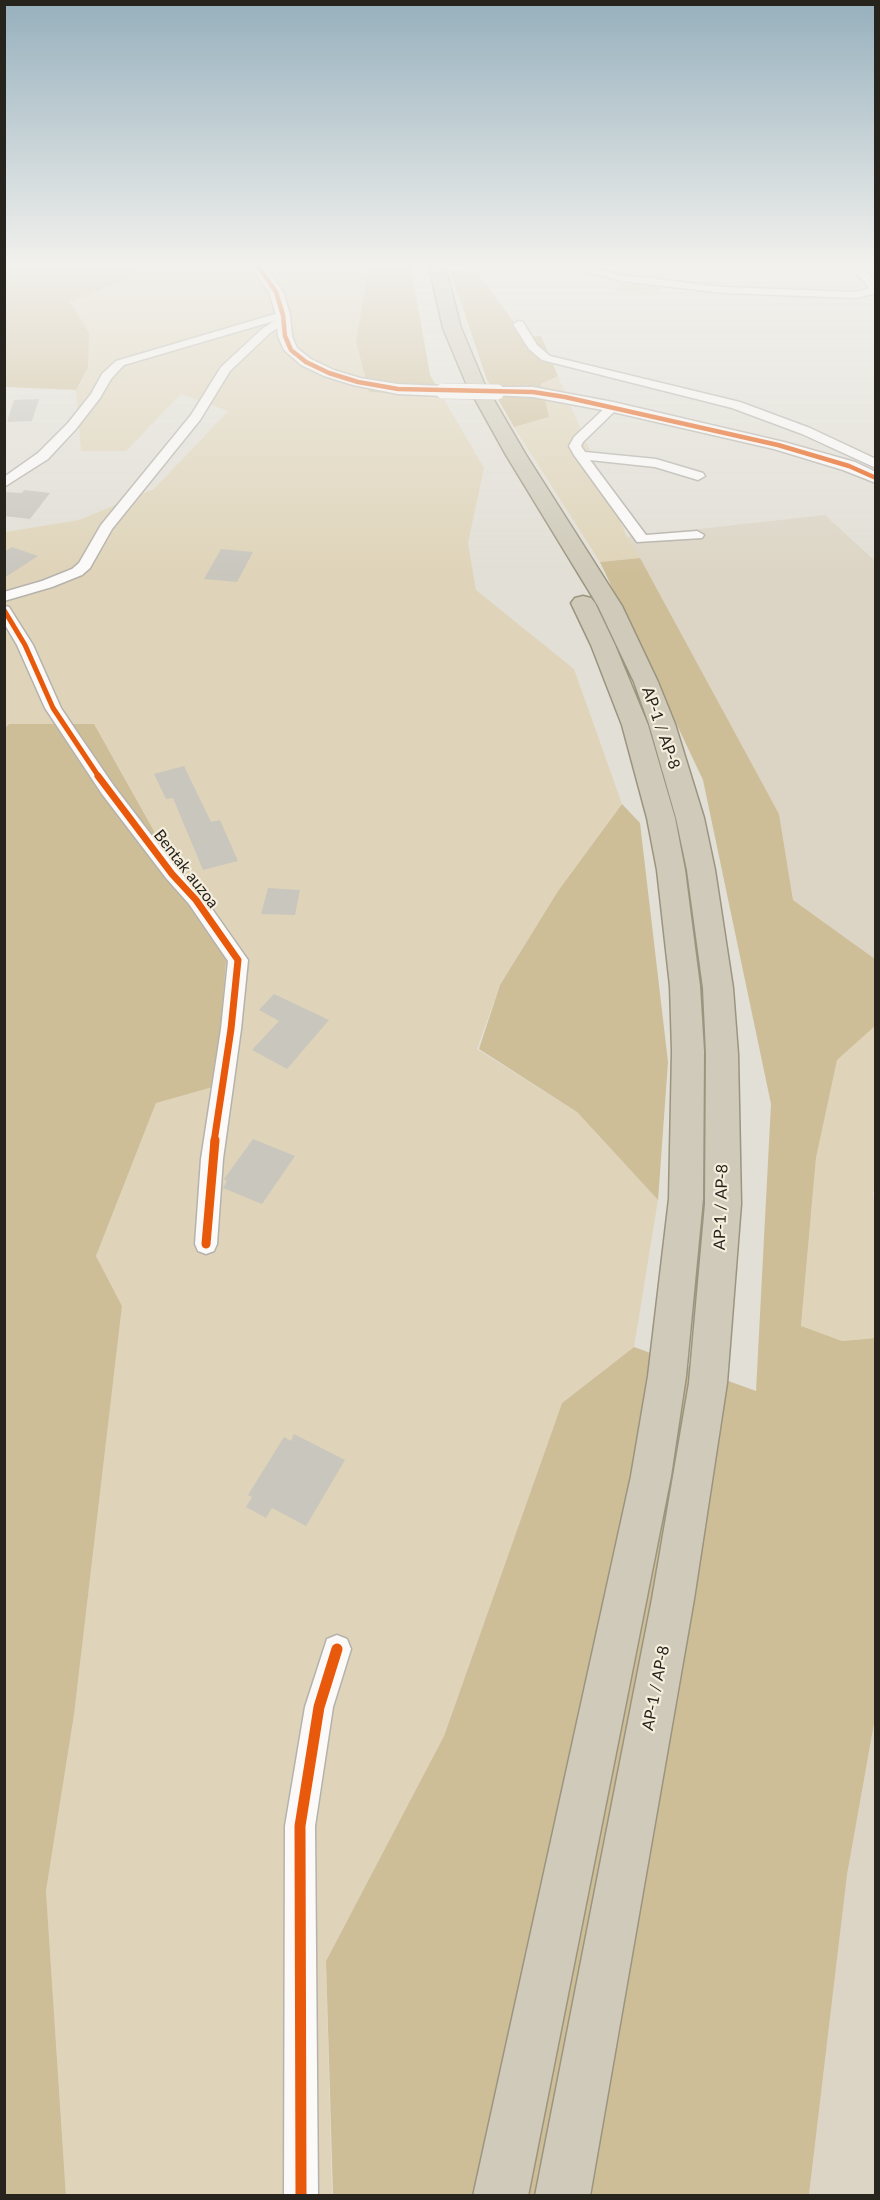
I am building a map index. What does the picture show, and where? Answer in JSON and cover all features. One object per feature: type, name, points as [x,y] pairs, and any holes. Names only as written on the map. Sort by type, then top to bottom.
[{"type":"highway","name":"AP-1 / AP-8","points":[[469,369],[516,455],[610,606],[662,724],[690,818],[701,870],[718,988],[722,1054],[723,1204],[717,1290],[703,1417],[675,1587],[561,2196]]},
{"type":"highway","name":"AP-1 / AP-8","points":[[452,375],[496,457],[586,609],[620,684],[635,725],[649,770],[671,870],[685,986],[688,1051],[686,1199],[667,1376],[651,1476],[517,2104],[500,2196]]},
{"type":"street","points":[[4,483],[50,448],[72,426],[114,369]]},
{"type":"street","points":[[4,597],[47,584],[77,572],[86,565],[106,528],[196,417],[225,369]]},
{"type":"street","points":[[319,369],[329,374],[398,389],[533,392],[613,407],[778,445],[849,466],[876,478]]},
{"type":"street","points":[[584,369],[736,405],[806,430],[876,464]]},
{"type":"street","points":[[613,407],[579,440],[575,446],[580,455],[642,539],[697,535]]},
{"type":"street","points":[[580,455],[656,463],[698,476]]},
{"type":"street","name":"Bentak auzoa","points":[[4,610],[26,645],[58,716],[108,790],[172,874],[196,900],[238,960],[231,1029],[212,1159],[206,1244]]},
{"type":"street","points":[[301,2196],[300,1826],[319,1707],[337,1649]]},
{"type":"shaded area","points":[[5,369],[88,369],[76,390],[5,387]]},
{"type":"shaded area","points":[[88,369],[399,369],[442,396],[484,468],[468,543],[476,590],[574,669],[622,804],[558,891],[500,985],[477,1049],[577,1112],[658,1200],[634,1347],[562,1403],[444,1736],[326,1961],[332,2195],[66,2195],[46,1891],[74,1715],[122,1306],[96,1256],[156,1103],[9,724],[5,729],[5,532],[79,520],[154,489],[228,411],[181,394],[126,451],[81,451],[76,390]]},
{"type":"shaded area","points":[[363,369],[429,369],[442,396],[369,392]]},
{"type":"shaded area","points":[[483,369],[555,369],[558,376],[541,384],[549,417],[514,427],[487,380]]},
{"type":"shaded area","points":[[558,376],[627,537],[640,558],[600,562],[514,427],[548,417],[541,384]]},
{"type":"shaded area","points":[[825,515],[875,561],[875,959],[793,900],[779,814],[627,537]]},
{"type":"shaded area","points":[[640,558],[779,814],[793,900],[875,959],[875,1026],[837,1060],[816,1158],[801,1326],[842,1341],[876,1338],[875,1718],[847,1875],[809,2195],[333,2195],[326,1961],[444,1736],[562,1403],[634,1347],[756,1391],[771,1104],[703,780],[600,562]]},
{"type":"shaded area","points":[[9,724],[94,724],[226,960],[216,1086],[156,1103],[96,1256],[122,1306],[74,1715],[46,1891],[66,2196],[4,2195],[4,729]]},
{"type":"shaded area","points":[[622,804],[640,823],[668,1062],[658,1200],[577,1112],[479,1049],[500,985],[558,891]]},
{"type":"shaded area","points":[[875,1026],[876,1182],[873,1193],[876,1219],[875,1338],[842,1341],[801,1327],[816,1158],[837,1059]]},
{"type":"shaded area","points":[[875,1718],[875,2195],[809,2196],[847,1875]]},
{"type":"building","points":[[39,399],[32,421],[7,422],[14,400]]},
{"type":"building","points":[[24,490],[50,493],[30,519],[4,516],[4,492],[22,493]]},
{"type":"building","points":[[12,547],[38,556],[4,578],[4,552]]},
{"type":"building","points":[[221,549],[253,552],[237,582],[204,579]]},
{"type":"building","points":[[184,766],[211,822],[220,820],[238,861],[203,870],[173,798],[166,799],[154,774]]},
{"type":"building","points":[[268,888],[300,890],[295,915],[261,914]]},
{"type":"building","points":[[274,994],[329,1020],[287,1069],[252,1050],[279,1021],[259,1010]]},
{"type":"building","points":[[253,1139],[295,1156],[262,1204],[223,1188],[227,1181],[224,1179]]},
{"type":"building","points":[[294,1434],[345,1460],[306,1526],[272,1508],[266,1518],[246,1507],[252,1497],[248,1495],[284,1437],[291,1441]]},
{"type":"cycle path","points":[[320,369],[358,382],[398,389],[533,392],[565,397],[778,445],[849,466],[876,478]]},
{"type":"cycle path","points":[[4,610],[25,645],[53,708],[69,733],[108,790],[172,874],[196,900],[238,960],[231,1029],[212,1159],[206,1244]]},
{"type":"cycle path","points":[[301,2196],[300,1826],[319,1707],[337,1649]]}]
